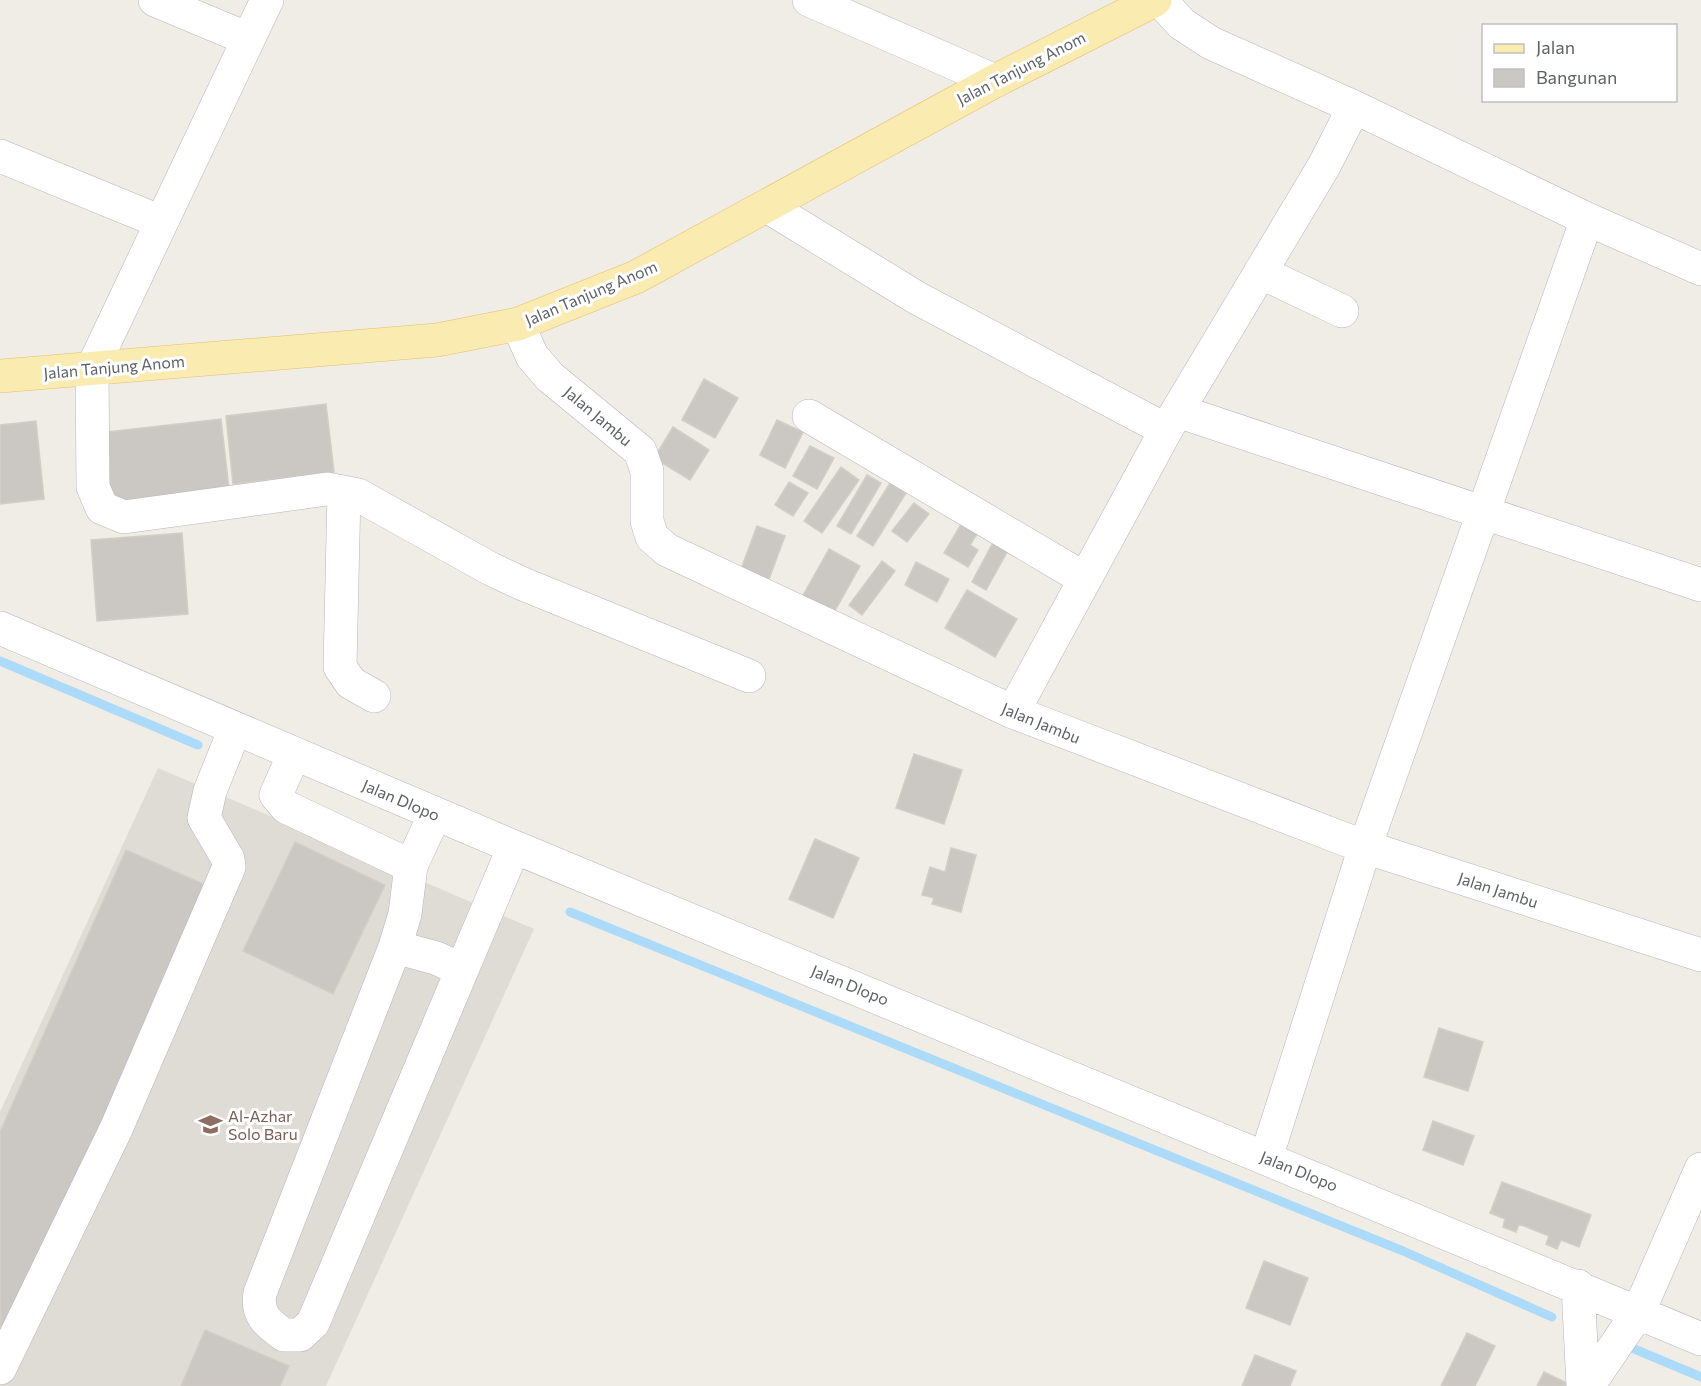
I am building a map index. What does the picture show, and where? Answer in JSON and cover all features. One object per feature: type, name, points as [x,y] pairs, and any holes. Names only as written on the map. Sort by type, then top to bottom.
[{"type":"main road","name":"Jalan Tanjung Anom","points":[[0,376],[437,340],[518,324],[636,277],[995,81],[1157,0]]},
{"type":"street","points":[[155,0],[248,39]]},
{"type":"street","points":[[267,0],[92,369],[93,487],[102,508],[124,517],[327,489],[358,495],[491,569],[749,676]]},
{"type":"street","points":[[809,0],[995,81]]},
{"type":"street","points":[[1157,0],[1182,24],[1211,43],[1354,106],[1587,219],[1701,269]]},
{"type":"street","points":[[1012,712],[1172,421],[1324,166],[1354,106]]},
{"type":"street","points":[[0,156],[161,222]]},
{"type":"street","points":[[767,206],[917,298],[1172,421],[1483,511],[1701,585]]},
{"type":"street","points":[[1266,1158],[1365,847],[1587,219]]},
{"type":"street","points":[[1260,272],[1342,311]]},
{"type":"street","name":"Jalan Jambu","points":[[518,324],[532,356],[550,377],[640,451],[647,471],[647,521],[652,537],[667,550],[1012,712],[1365,847],[1701,955]]},
{"type":"street","points":[[809,416],[1085,579]]},
{"type":"street","points":[[344,493],[340,667],[351,683],[374,696]]},
{"type":"street","name":"Jalan Dlopo","points":[[0,628],[235,729],[286,774],[435,814],[1639,1311],[1701,1339]]},
{"type":"street","points":[[0,1368],[116,1130],[229,867],[228,859],[204,818],[210,791],[235,729]]},
{"type":"street","points":[[286,774],[278,800],[286,807],[411,866]]},
{"type":"street","points":[[435,814],[411,866],[405,915],[395,947],[260,1293],[258,1305],[262,1316],[284,1335],[300,1335],[313,1323],[514,847]]},
{"type":"street","points":[[395,947],[435,958],[462,970]]},
{"type":"street","points":[[1586,1386],[1639,1311],[1701,1169]]},
{"type":"street","points":[[1578,1286],[1586,1386]]},
{"type":"shaded area","points":[[158,768],[534,929],[326,1386],[0,1386],[0,1112]]},
{"type":"building","points":[[704,379],[738,398],[715,438],[682,420]]},
{"type":"building","points":[[326,404],[334,472],[233,484],[226,416]]},
{"type":"building","points":[[221,419],[229,489],[107,503],[99,433]]},
{"type":"building","points":[[777,420],[803,432],[785,468],[760,455]]},
{"type":"building","points":[[36,421],[44,499],[0,504],[0,425]]},
{"type":"building","points":[[673,427],[709,450],[690,480],[654,458]]},
{"type":"building","points":[[810,446],[834,458],[817,489],[793,476]]},
{"type":"building","points":[[841,467],[859,480],[822,533],[804,521]]},
{"type":"building","points":[[867,475],[881,483],[851,534],[837,526]]},
{"type":"building","points":[[789,482],[808,493],[793,516],[775,505]]},
{"type":"building","points":[[890,483],[906,493],[873,546],[857,536]]},
{"type":"building","points":[[914,503],[929,514],[907,542],[892,531]]},
{"type":"building","points":[[963,521],[979,531],[970,545],[978,550],[968,567],[944,553]]},
{"type":"building","points":[[757,526],[785,536],[769,579],[741,569]]},
{"type":"building","points":[[182,533],[188,614],[97,621],[91,540]]},
{"type":"building","points":[[996,537],[1011,545],[986,590],[972,582]]},
{"type":"building","points":[[829,549],[860,566],[832,616],[801,599]]},
{"type":"building","points":[[882,561],[895,571],[862,615],[849,605]]},
{"type":"building","points":[[916,562],[949,579],[937,602],[905,585]]},
{"type":"building","points":[[967,590],[1017,619],[995,657],[945,628]]},
{"type":"building","points":[[914,754],[962,770],[944,824],[896,808]]},
{"type":"building","points":[[815,839],[859,858],[833,918],[789,899]]},
{"type":"building","points":[[295,842],[385,885],[333,994],[243,951]]},
{"type":"building","points":[[951,848],[976,855],[961,912],[932,904],[934,898],[922,895],[930,867],[945,872]]},
{"type":"building","points":[[126,850],[210,887],[0,1356],[0,1132]]},
{"type":"building","points":[[1439,1028],[1483,1042],[1468,1091],[1424,1077]]},
{"type":"building","points":[[1433,1121],[1474,1136],[1463,1165],[1423,1150]]},
{"type":"building","points":[[1502,1182],[1591,1215],[1579,1247],[1561,1240],[1557,1249],[1546,1244],[1549,1236],[1519,1224],[1516,1232],[1503,1227],[1505,1219],[1490,1213]]},
{"type":"building","points":[[1264,1261],[1308,1278],[1290,1325],[1246,1308]]},
{"type":"building","points":[[205,1330],[289,1366],[280,1386],[181,1386]]},
{"type":"building","points":[[1467,1333],[1495,1346],[1475,1386],[1441,1386]]},
{"type":"building","points":[[1255,1355],[1296,1371],[1290,1386],[1242,1386]]},
{"type":"building","points":[[1544,1372],[1573,1386],[1537,1386]]},
{"type":"waterway","points":[[0,661],[198,745]]},
{"type":"waterway","points":[[570,912],[1403,1251],[1552,1317]]},
{"type":"waterway","points":[[1632,1348],[1701,1377]]},
{"type":"place","name":"Al-Azhar Solo Baru","points":[[210,1125]]}]
